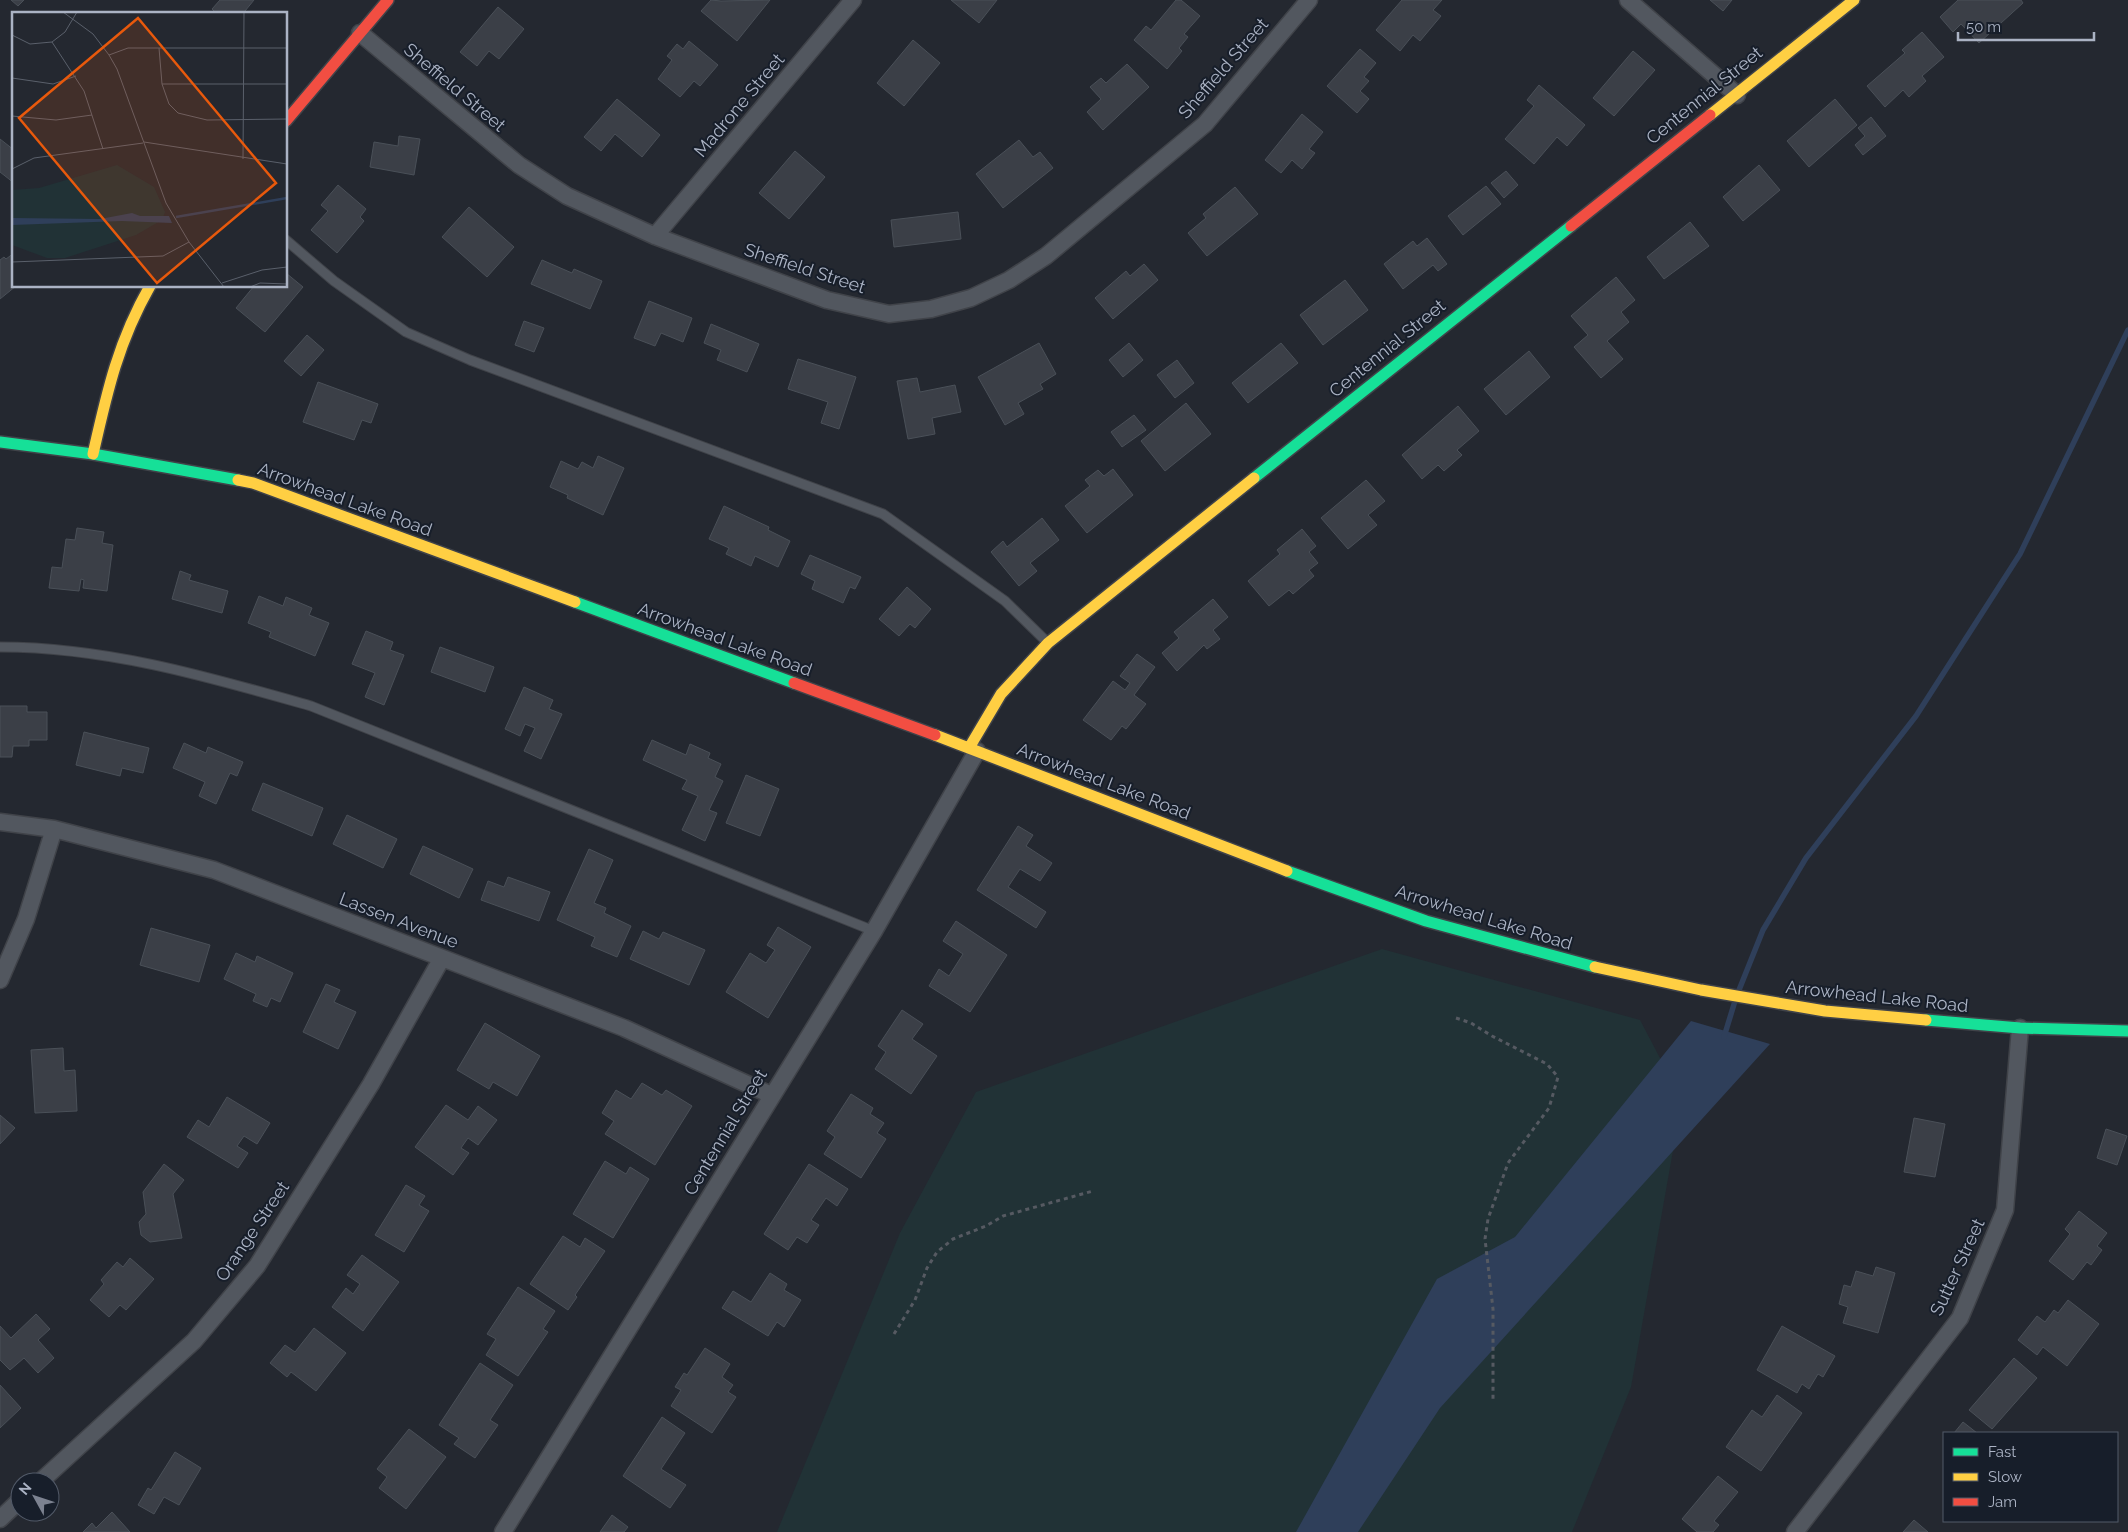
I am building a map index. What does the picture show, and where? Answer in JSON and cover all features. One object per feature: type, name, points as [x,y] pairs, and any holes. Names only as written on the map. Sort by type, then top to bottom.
[{"type":"main road","points":[[288,119],[388,0]]},
{"type":"main road","name":"Centennial Street","points":[[973,749],[1001,694],[1048,643],[1738,95],[1854,0]]},
{"type":"main road","points":[[93,454],[105,402],[121,348],[131,320],[149,288]]},
{"type":"main road","name":"Arrowhead Lake Road","points":[[0,442],[93,454],[254,483],[973,749],[1277,867],[1426,921],[1580,964],[1701,990],[1825,1011],[2020,1028],[2128,1031]]},
{"type":"street","name":"Madrone Street","points":[[655,236],[853,0]]},
{"type":"street","name":"Sheffield Street","points":[[360,33],[519,165],[567,196],[655,236],[827,300],[889,314],[931,309],[970,298],[1009,280],[1046,256],[1205,124],[1309,0]]},
{"type":"street","points":[[1628,0],[1738,95]]},
{"type":"street","name":"Centennial Street","points":[[503,1532],[874,931],[973,749]]},
{"type":"street","name":"Lassen Avenue","points":[[0,822],[54,829],[214,870],[624,1028],[771,1095]]},
{"type":"street","points":[[0,980],[26,919],[54,829]]},
{"type":"street","name":"Orange Street","points":[[51,1472],[194,1341],[257,1266],[371,1084],[442,958]]},
{"type":"street","name":"Sutter Street","points":[[1795,1532],[1960,1318],[2005,1210],[2020,1028]]},
{"type":"street","points":[[0,1519],[10,1510]]},
{"type":"lane","points":[[288,242],[334,281],[406,332],[479,364],[883,514],[1005,600],[1048,643]]},
{"type":"lane","points":[[0,647],[112,656],[216,679],[311,706],[874,931]]},
{"type":"path","points":[[1456,1018],[1471,1023],[1547,1064],[1558,1077],[1549,1108],[1508,1163],[1488,1219],[1484,1239],[1493,1309],[1492,1401]]},
{"type":"path","points":[[894,1334],[915,1300],[927,1268],[937,1252],[953,1239],[986,1226],[1003,1216],[1093,1191]]},
{"type":"shaded area","points":[[1382,949],[1640,1020],[1682,1100],[1631,1387],[1572,1532],[777,1532],[900,1233],[976,1092]]},
{"type":"water","points":[[1691,1021],[1770,1044],[1440,1408],[1358,1532],[1296,1532],[1437,1279],[1515,1237]]},
{"type":"building","points":[[11,0],[24,0],[18,6]]},
{"type":"building","points":[[220,0],[254,0],[245,11],[246,12],[215,12],[212,9]]},
{"type":"building","points":[[711,0],[770,0],[737,41],[701,11]]},
{"type":"building","points":[[951,0],[997,0],[979,23]]},
{"type":"building","points":[[1176,0],[1181,0],[1200,16],[1184,34],[1188,37],[1179,48],[1182,51],[1167,69],[1134,40],[1146,26],[1151,30]]},
{"type":"building","points":[[1402,0],[1442,0],[1433,10],[1441,16],[1420,41],[1413,35],[1400,51],[1376,30]]},
{"type":"building","points":[[1710,0],[1732,0],[1723,11]]},
{"type":"building","points":[[1958,0],[2021,0],[2023,3],[1979,43],[1961,24],[1953,32],[1940,17]]},
{"type":"building","points":[[498,7],[524,29],[499,59],[489,51],[477,66],[460,52]]},
{"type":"building","points":[[1922,32],[1944,57],[1922,76],[1926,81],[1909,97],[1903,90],[1885,107],[1867,86],[1905,53],[1902,50]]},
{"type":"building","points":[[913,40],[940,63],[904,106],[877,83]]},
{"type":"building","points":[[689,41],[718,65],[700,86],[694,81],[680,97],[658,79],[672,60],[667,56],[677,44],[683,49]]},
{"type":"building","points":[[1360,49],[1376,63],[1364,77],[1369,81],[1360,91],[1369,99],[1357,113],[1327,86]]},
{"type":"building","points":[[1633,51],[1655,70],[1614,116],[1593,98]]},
{"type":"building","points":[[1127,64],[1149,87],[1103,130],[1087,112],[1101,99],[1090,87],[1101,78],[1106,83]]},
{"type":"building","points":[[1539,85],[1585,125],[1567,146],[1557,137],[1534,164],[1505,139],[1534,106],[1527,100]]},
{"type":"building","points":[[617,99],[660,135],[642,157],[615,134],[601,151],[584,137]]},
{"type":"building","points":[[1835,99],[1857,125],[1809,167],[1787,141]]},
{"type":"building","points":[[1302,114],[1323,132],[1309,149],[1315,153],[1302,169],[1292,160],[1281,173],[1265,160]]},
{"type":"building","points":[[1871,117],[1886,136],[1863,155],[1855,145],[1865,136],[1858,128]]},
{"type":"building","points":[[399,136],[420,139],[414,175],[370,167],[374,142],[398,146]]},
{"type":"building","points":[[0,139],[12,148],[12,181],[0,172]]},
{"type":"building","points":[[1019,140],[1033,157],[1040,152],[1053,168],[1003,208],[976,174]]},
{"type":"building","points":[[795,151],[825,177],[789,219],[759,193]]},
{"type":"building","points":[[1759,165],[1780,190],[1743,221],[1723,197]]},
{"type":"building","points":[[1506,171],[1518,185],[1504,198],[1491,183]]},
{"type":"building","points":[[338,185],[366,209],[360,217],[364,221],[337,253],[311,230],[328,211],[321,205]]},
{"type":"building","points":[[1486,186],[1501,204],[1463,235],[1448,216]]},
{"type":"building","points":[[1235,187],[1258,214],[1207,256],[1188,233],[1206,218],[1203,214]]},
{"type":"building","points":[[469,207],[514,247],[487,277],[442,237]]},
{"type":"building","points":[[958,212],[961,239],[894,247],[891,220]]},
{"type":"building","points":[[1690,222],[1709,246],[1664,279],[1647,257]]},
{"type":"building","points":[[1427,238],[1447,264],[1438,271],[1433,265],[1403,289],[1384,264],[1413,241],[1417,246]]},
{"type":"building","points":[[12,254],[12,288],[14,288],[0,299],[0,260],[4,257],[6,259]]},
{"type":"building","points":[[542,260],[572,273],[574,269],[602,281],[590,309],[531,284]]},
{"type":"building","points":[[1144,264],[1158,280],[1113,319],[1095,298],[1126,271],[1130,276]]},
{"type":"building","points":[[288,275],[303,287],[265,332],[236,308],[252,288],[288,288]]},
{"type":"building","points":[[1616,277],[1635,300],[1621,312],[1629,322],[1607,341],[1623,359],[1601,378],[1574,347],[1588,335],[1571,316]]},
{"type":"building","points":[[1345,280],[1368,310],[1323,345],[1300,315]]},
{"type":"building","points":[[649,301],[692,318],[683,342],[661,333],[655,346],[634,338]]},
{"type":"building","points":[[524,321],[544,328],[534,352],[515,345]]},
{"type":"building","points":[[711,324],[759,344],[747,372],[717,360],[721,350],[704,343]]},
{"type":"building","points":[[307,335],[324,350],[301,376],[284,361]]},
{"type":"building","points":[[1039,343],[1056,374],[1040,384],[1043,389],[1018,403],[1024,414],[1005,425],[978,377]]},
{"type":"building","points":[[1129,343],[1143,360],[1123,377],[1109,360]]},
{"type":"building","points":[[1281,343],[1298,363],[1248,403],[1232,383]]},
{"type":"building","points":[[1529,351],[1550,377],[1506,415],[1484,389]]},
{"type":"building","points":[[798,359],[856,377],[839,429],[821,423],[828,402],[788,389]]},
{"type":"building","points":[[1177,360],[1194,383],[1175,398],[1157,375]]},
{"type":"building","points":[[917,378],[920,392],[955,385],[961,412],[932,418],[935,434],[908,439],[897,381]]},
{"type":"building","points":[[318,382],[378,404],[371,423],[362,420],[354,440],[303,422]]},
{"type":"building","points":[[1186,403],[1211,434],[1165,471],[1141,441]]},
{"type":"building","points":[[1458,406],[1479,431],[1457,450],[1462,455],[1444,471],[1438,465],[1422,479],[1402,455]]},
{"type":"building","points":[[1134,415],[1146,430],[1122,447],[1111,432]]},
{"type":"building","points":[[598,456],[624,468],[603,515],[567,498],[568,495],[550,487],[561,461],[578,469],[582,462],[593,468]]},
{"type":"building","points":[[1113,469],[1133,495],[1087,533],[1065,506],[1090,486],[1085,480],[1098,470],[1104,476]]},
{"type":"building","points":[[1366,480],[1385,501],[1368,515],[1377,525],[1348,549],[1321,518]]},
{"type":"building","points":[[724,506],[769,527],[768,530],[790,541],[778,567],[755,556],[751,566],[726,554],[729,548],[709,539]]},
{"type":"building","points":[[1042,518],[1059,540],[1030,563],[1037,571],[1019,586],[991,552],[1003,541],[1007,547]]},
{"type":"building","points":[[77,528],[104,532],[102,543],[113,545],[107,591],[83,588],[84,580],[81,579],[79,591],[49,588],[52,567],[62,568],[66,539],[75,540]]},
{"type":"building","points":[[1302,529],[1316,546],[1309,552],[1318,563],[1309,570],[1314,576],[1293,594],[1289,590],[1269,606],[1248,581],[1280,554],[1277,550]]},
{"type":"building","points":[[810,555],[861,577],[855,589],[850,587],[843,603],[812,589],[815,581],[801,574]]},
{"type":"building","points":[[180,571],[191,575],[189,580],[228,591],[222,613],[172,599]]},
{"type":"building","points":[[907,587],[931,609],[915,628],[910,624],[899,636],[879,619]]},
{"type":"building","points":[[259,596],[283,606],[286,597],[312,608],[309,615],[329,623],[315,656],[269,637],[271,632],[248,623]]},
{"type":"building","points":[[1213,599],[1228,617],[1213,630],[1220,639],[1207,649],[1204,645],[1177,671],[1162,653],[1179,638],[1174,632]]},
{"type":"building","points":[[366,631],[393,642],[390,650],[404,655],[384,705],[365,697],[375,673],[352,664]]},
{"type":"building","points":[[440,647],[494,667],[485,692],[431,672]]},
{"type":"building","points":[[1137,654],[1155,667],[1134,695],[1146,704],[1126,729],[1122,726],[1111,740],[1083,720],[1113,681],[1125,690],[1130,683],[1120,676]]},
{"type":"building","points":[[524,687],[553,700],[549,709],[562,714],[541,759],[524,751],[535,728],[525,724],[520,736],[505,729]]},
{"type":"building","points":[[0,706],[27,706],[27,712],[47,712],[47,740],[29,740],[29,746],[13,746],[12,757],[0,757]]},
{"type":"building","points":[[84,732],[149,748],[143,773],[122,768],[120,776],[76,765]]},
{"type":"building","points":[[652,740],[686,755],[690,744],[710,753],[708,758],[721,764],[715,777],[723,781],[709,810],[717,813],[705,841],[682,830],[698,796],[682,789],[687,780],[643,760]]},
{"type":"building","points":[[184,743],[206,753],[208,747],[243,762],[237,776],[230,773],[216,804],[199,796],[205,782],[173,768]]},
{"type":"building","points":[[746,775],[779,789],[760,836],[726,823]]},
{"type":"building","points":[[263,783],[323,808],[312,836],[252,810]]},
{"type":"building","points":[[347,815],[397,839],[383,868],[333,844]]},
{"type":"building","points":[[1018,826],[1033,835],[1026,846],[1052,863],[1040,881],[1020,869],[1008,887],[1046,912],[1036,928],[977,890]]},
{"type":"building","points":[[423,846],[473,869],[459,898],[410,874]]},
{"type":"building","points":[[589,849],[613,860],[594,903],[606,908],[604,913],[631,926],[617,957],[591,946],[595,937],[557,920]]},
{"type":"building","points":[[508,877],[550,892],[539,921],[481,900],[488,881],[504,887]]},
{"type":"building","points":[[956,921],[1007,955],[970,1012],[929,986],[939,969],[949,976],[963,954],[943,941]]},
{"type":"building","points":[[778,927],[811,947],[768,1018],[726,992],[750,953],[766,963],[775,950],[767,945]]},
{"type":"building","points":[[151,928],[210,945],[199,982],[140,965]]},
{"type":"building","points":[[643,931],[659,939],[663,932],[705,950],[689,985],[630,959]]},
{"type":"building","points":[[236,953],[255,962],[257,956],[293,973],[280,1002],[271,998],[267,1007],[253,1001],[256,994],[224,979]]},
{"type":"building","points":[[326,984],[340,990],[334,1002],[356,1012],[338,1049],[303,1032]]},
{"type":"building","points":[[902,1010],[923,1024],[912,1039],[937,1056],[911,1094],[875,1069],[886,1052],[878,1046]]},
{"type":"building","points":[[485,1023],[540,1056],[517,1096],[493,1082],[489,1089],[457,1070]]},
{"type":"building","points":[[63,1048],[64,1071],[75,1070],[77,1111],[35,1113],[31,1050]]},
{"type":"building","points":[[642,1083],[662,1095],[666,1090],[692,1106],[655,1165],[605,1134],[614,1121],[602,1113],[616,1090],[631,1099]]},
{"type":"building","points":[[851,1094],[873,1108],[870,1114],[884,1123],[877,1133],[886,1139],[861,1178],[824,1154],[835,1137],[827,1131]]},
{"type":"building","points":[[227,1097],[270,1123],[257,1144],[244,1136],[237,1146],[248,1153],[238,1168],[187,1137],[198,1120],[209,1127]]},
{"type":"building","points":[[446,1105],[468,1120],[478,1106],[497,1120],[478,1145],[468,1138],[461,1148],[469,1153],[453,1175],[415,1147]]},
{"type":"building","points":[[0,1115],[15,1128],[0,1144]]},
{"type":"building","points":[[1914,1118],[1945,1124],[1935,1177],[1904,1172]]},
{"type":"building","points":[[2106,1129],[2127,1136],[2117,1165],[2097,1158]]},
{"type":"building","points":[[605,1161],[626,1174],[630,1167],[649,1179],[613,1238],[573,1214]]},
{"type":"building","points":[[164,1164],[184,1180],[173,1194],[182,1238],[150,1242],[141,1235],[139,1222],[146,1214],[143,1192]]},
{"type":"building","points":[[809,1164],[848,1189],[837,1206],[826,1198],[811,1220],[819,1225],[807,1243],[797,1237],[788,1250],[764,1234]]},
{"type":"building","points":[[406,1185],[425,1196],[419,1205],[429,1211],[404,1252],[375,1235]]},
{"type":"building","points":[[2079,1211],[2107,1233],[2097,1246],[2102,1250],[2091,1265],[2087,1262],[2073,1280],[2049,1261],[2070,1234],[2065,1229]]},
{"type":"building","points":[[563,1236],[580,1247],[585,1238],[605,1251],[575,1295],[577,1297],[568,1310],[530,1284]]},
{"type":"building","points":[[362,1255],[399,1282],[363,1331],[332,1307],[346,1288],[353,1294],[360,1284],[347,1275]]},
{"type":"building","points":[[130,1258],[154,1279],[126,1310],[120,1305],[109,1317],[90,1300],[104,1284],[101,1280],[117,1262],[123,1267]]},
{"type":"building","points":[[1876,1267],[1895,1273],[1878,1333],[1843,1323],[1848,1307],[1839,1304],[1844,1285],[1851,1287],[1856,1271],[1873,1276]]},
{"type":"building","points":[[770,1273],[787,1284],[784,1290],[801,1300],[784,1327],[777,1322],[768,1336],[722,1308],[733,1291],[751,1302]]},
{"type":"building","points":[[518,1287],[555,1311],[543,1329],[548,1332],[518,1376],[486,1355],[496,1339],[487,1334]]},
{"type":"building","points":[[2068,1300],[2099,1324],[2067,1366],[2043,1347],[2037,1355],[2018,1340],[2037,1316],[2045,1322],[2054,1310],[2058,1313]]},
{"type":"building","points":[[36,1314],[50,1329],[38,1340],[54,1358],[38,1373],[24,1358],[10,1370],[0,1360],[0,1326],[11,1338]]},
{"type":"building","points":[[1782,1326],[1835,1356],[1823,1377],[1818,1374],[1809,1389],[1802,1384],[1797,1393],[1757,1370]]},
{"type":"building","points":[[314,1328],[346,1353],[316,1391],[291,1372],[287,1377],[270,1363],[285,1345],[295,1352]]},
{"type":"building","points":[[705,1348],[730,1364],[722,1377],[733,1385],[728,1392],[736,1397],[712,1433],[671,1406],[681,1390],[675,1387],[684,1373],[687,1375]]},
{"type":"building","points":[[2014,1358],[2037,1378],[1992,1429],[1969,1410]]},
{"type":"building","points":[[480,1363],[513,1385],[490,1420],[498,1425],[475,1458],[454,1444],[459,1438],[439,1425]]},
{"type":"building","points":[[0,1385],[21,1408],[0,1428]]},
{"type":"building","points":[[1777,1395],[1802,1413],[1761,1471],[1726,1447],[1752,1410],[1762,1417]]},
{"type":"building","points":[[662,1417],[685,1433],[661,1469],[686,1485],[670,1508],[623,1476]]},
{"type":"building","points":[[1963,1422],[1976,1432],[1955,1432]]},
{"type":"building","points":[[409,1429],[446,1457],[406,1509],[379,1488],[387,1477],[377,1469]]},
{"type":"building","points":[[175,1452],[201,1468],[179,1505],[164,1497],[154,1514],[138,1505],[148,1488],[151,1490]]},
{"type":"building","points":[[1718,1476],[1738,1492],[1714,1521],[1719,1525],[1713,1532],[1697,1532],[1682,1519]]},
{"type":"building","points":[[112,1512],[130,1532],[83,1532],[92,1523],[96,1528]]},
{"type":"building","points":[[612,1515],[628,1527],[624,1532],[600,1532]]},
{"type":"building","points":[[1914,1520],[1928,1532],[1903,1532]]},
{"type":"waterway","points":[[1739,990],[1763,930],[1806,858],[1916,716],[2020,554],[2128,330]]},
{"type":"waterway","points":[[1724,1037],[1735,1001]]},
{"type":"traffic: fast","points":[[1254,478],[1571,226]]},
{"type":"traffic: fast","points":[[0,442],[93,454],[238,480]]},
{"type":"traffic: fast","points":[[575,602],[794,683]]},
{"type":"traffic: fast","points":[[1287,871],[1426,921],[1595,967]]},
{"type":"traffic: fast","points":[[1926,1020],[2020,1028],[2128,1031]]},
{"type":"traffic: slow","points":[[1710,115],[1854,0]]},
{"type":"traffic: slow","points":[[93,454],[109,388],[122,347],[149,288]]},
{"type":"traffic: slow","points":[[969,748],[1001,694],[1048,643],[1254,478]]},
{"type":"traffic: slow","points":[[238,480],[253,483],[575,602]]},
{"type":"traffic: slow","points":[[935,735],[1287,871]]},
{"type":"traffic: slow","points":[[1595,967],[1701,990],[1825,1011],[1926,1020]]},
{"type":"traffic: jam","points":[[288,119],[388,0]]},
{"type":"traffic: jam","points":[[1571,226],[1710,115]]},
{"type":"traffic: jam","points":[[794,683],[935,735]]}]
